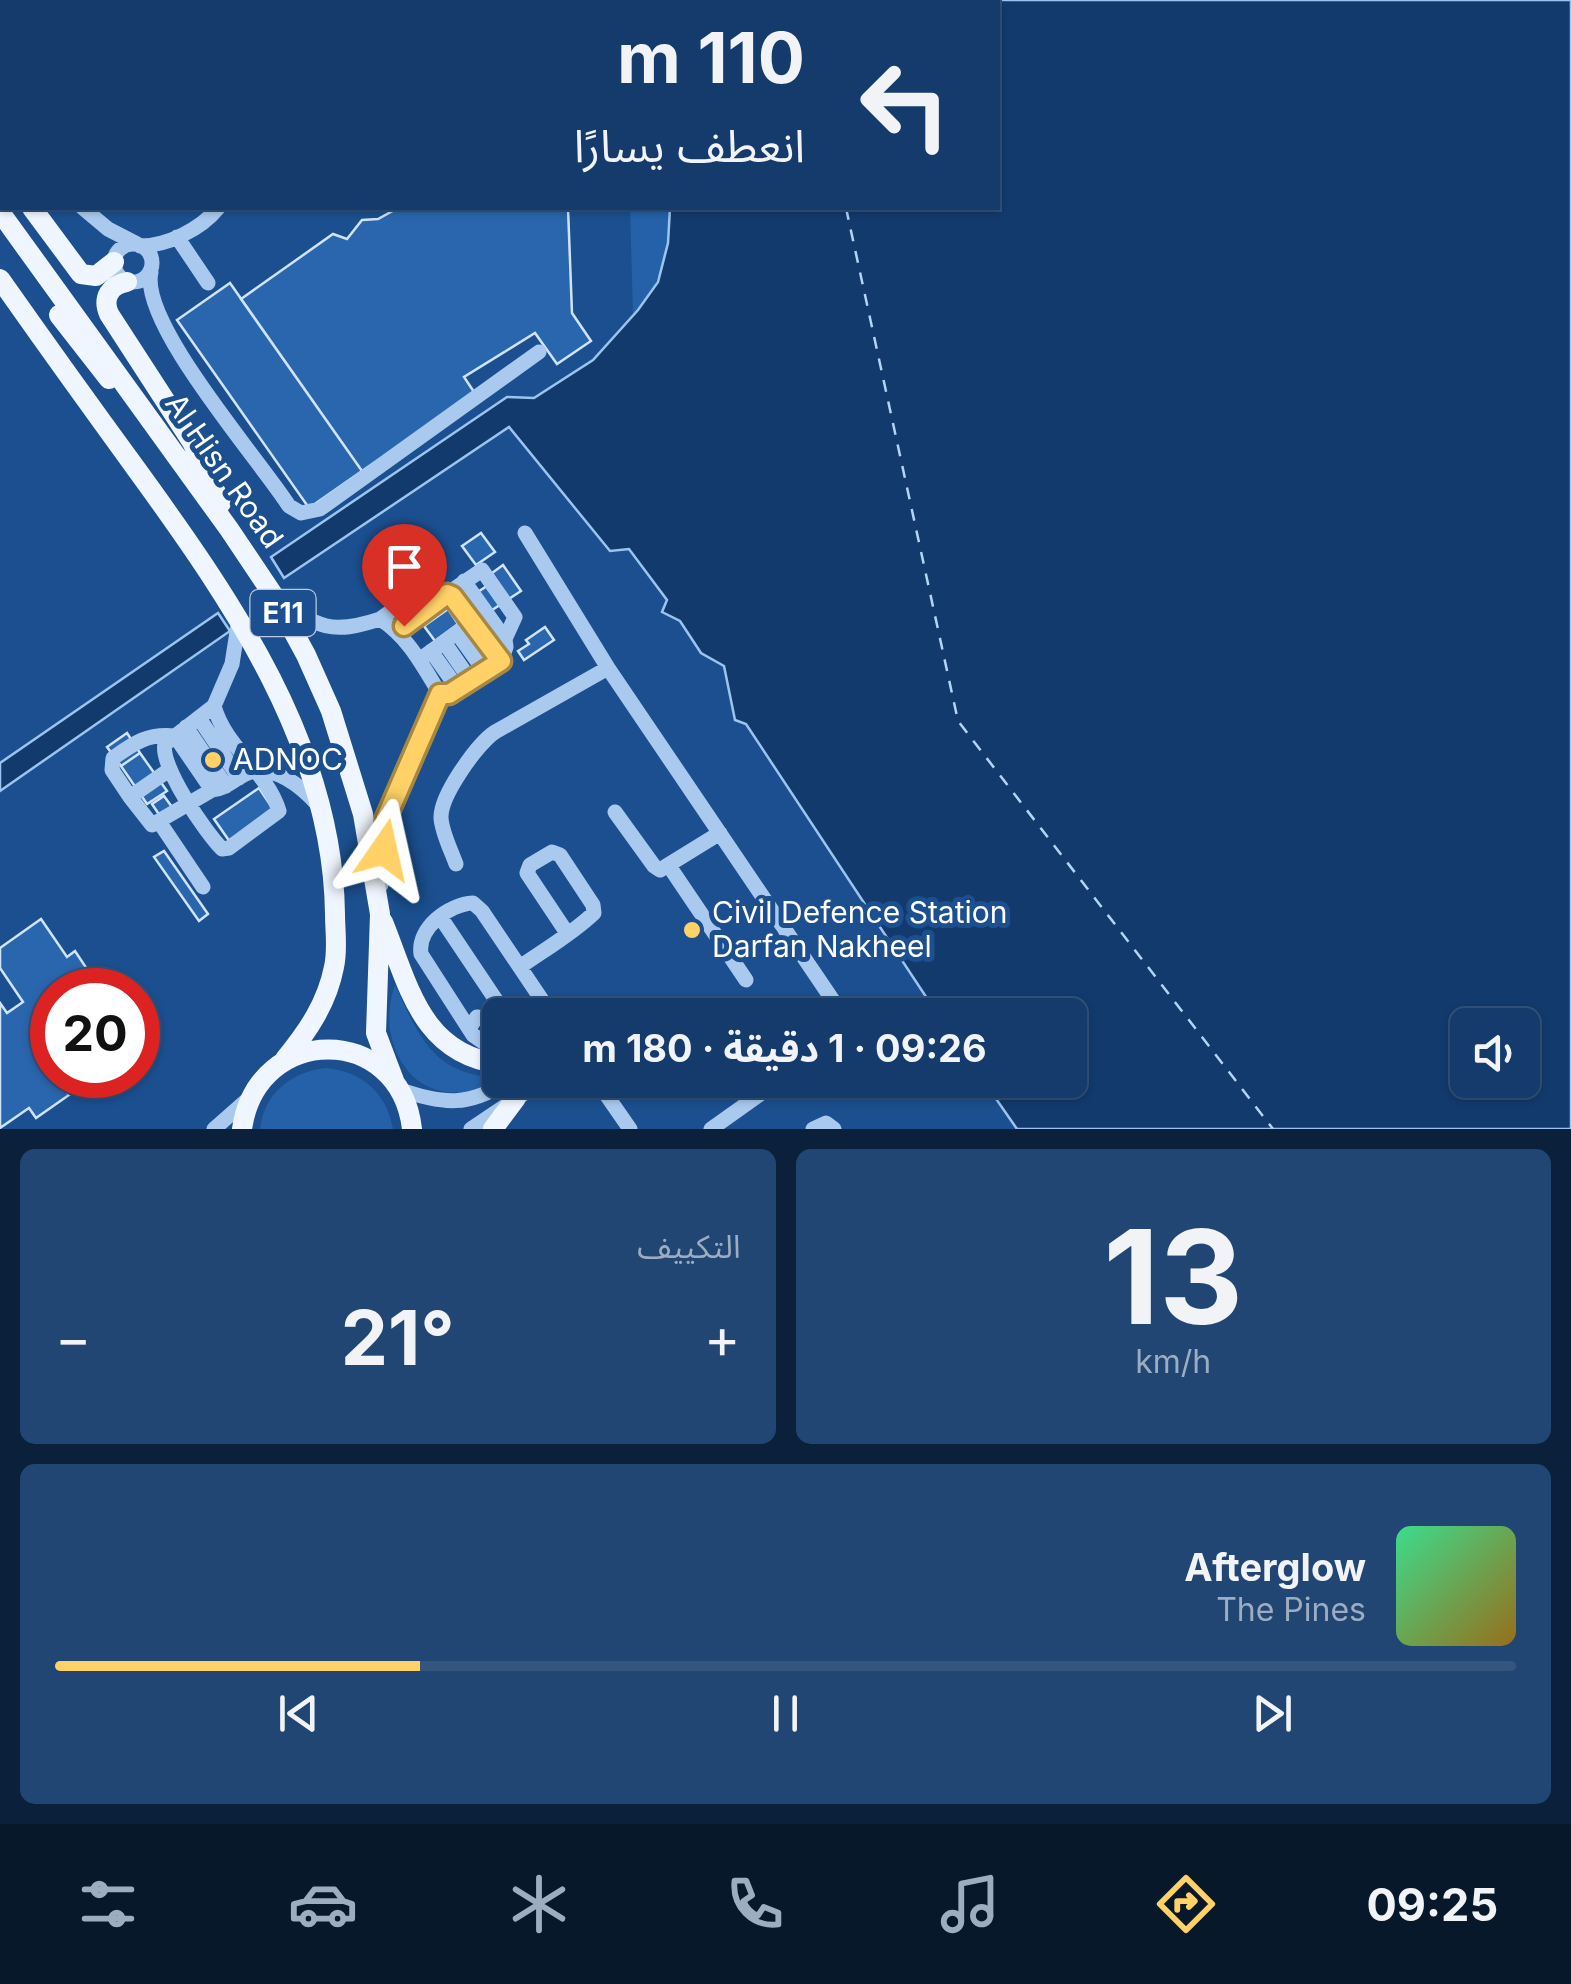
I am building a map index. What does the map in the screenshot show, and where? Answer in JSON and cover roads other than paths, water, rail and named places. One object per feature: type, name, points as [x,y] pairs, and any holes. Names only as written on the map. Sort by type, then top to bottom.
[{"type":"main road","points":[[33,210],[81,274],[96,276],[115,259]]},
{"type":"main road","name":"Al Hisn Road","points":[[0,212],[229,529],[274,596],[306,654],[350,764],[372,858],[380,914],[376,1033],[410,1114],[412,1129]]},
{"type":"main road","points":[[0,235],[98,368],[142,405]]},
{"type":"main road","name":"E11","points":[[0,279],[239,620],[277,690],[324,810],[334,882],[335,964],[325,999],[308,1032],[285,1059]]},
{"type":"main road","points":[[130,282],[112,288],[106,306],[202,459],[229,529]]},
{"type":"main road","points":[[380,914],[430,1028],[450,1048],[482,1061]]},
{"type":"main road","points":[[242,1129],[248,1100],[263,1076],[285,1059],[310,1050],[338,1049],[364,1057],[397,1086]]},
{"type":"main road","points":[[494,1129],[509,1098]]},
{"type":"street","points":[[85,210],[108,230],[151,256],[149,290],[171,342],[290,506],[301,512],[320,509],[540,352]]},
{"type":"street","points":[[115,259],[124,247],[171,240],[216,210]]},
{"type":"street","points":[[108,230],[118,274],[153,298]]},
{"type":"street","points":[[130,282],[140,282],[152,270],[171,240]]},
{"type":"street","points":[[171,240],[208,283]]},
{"type":"street","points":[[0,300],[39,335]]},
{"type":"street","points":[[524,533],[608,668],[831,998]]},
{"type":"street","points":[[397,633],[469,577],[485,572],[513,612],[515,623],[506,648],[501,661],[449,694],[440,694]]},
{"type":"street","points":[[274,596],[304,618],[328,629],[353,628],[380,620],[419,591],[447,594],[458,601],[501,661]]},
{"type":"street","points":[[214,706],[223,727],[259,771],[279,811],[228,848],[216,844],[168,770],[162,752],[164,744],[214,706],[232,664],[239,620]]},
{"type":"street","points":[[380,620],[397,633],[401,649],[417,670],[473,621]]},
{"type":"street","points":[[436,652],[471,681]]},
{"type":"street","points":[[436,652],[471,681]]},
{"type":"street","points":[[380,914],[386,818],[440,694],[436,652]]},
{"type":"street","points":[[456,864],[441,816],[448,796],[479,746],[495,732],[608,668]]},
{"type":"street","points":[[187,727],[226,785]]},
{"type":"street","points":[[187,727],[226,785]]},
{"type":"street","points":[[187,727],[140,739],[113,758],[112,770],[148,823],[160,823],[250,772],[259,771],[285,777],[324,810]]},
{"type":"street","points":[[130,797],[168,770]]},
{"type":"street","points":[[615,812],[656,869],[669,866],[720,833]]},
{"type":"street","points":[[160,823],[203,887]]},
{"type":"street","points":[[520,967],[592,916],[594,907],[560,855],[552,852],[530,865],[527,873],[567,933]]},
{"type":"street","points":[[669,866],[746,980]]},
{"type":"street","points":[[482,1040],[469,1028],[420,954],[422,935],[441,918],[468,902],[478,906],[541,998]]},
{"type":"street","points":[[441,918],[495,998]]},
{"type":"street","points":[[469,1028],[477,1016],[482,1017]]},
{"type":"street","points":[[397,1086],[442,1102],[464,1102],[482,1096]]},
{"type":"street","points":[[470,1129],[503,1098]]},
{"type":"street","points":[[608,1098],[626,1126]]},
{"type":"street","points":[[712,1129],[755,1098]]},
{"type":"street","points":[[214,1129],[248,1100]]},
{"type":"street","points":[[813,1129],[826,1124],[834,1129]]},
{"type":"place","name":"ADNOC","points":[[213,760]]},
{"type":"place","name":"Civil Defence Station Darfan Nakheel","points":[[692,930]]}]
